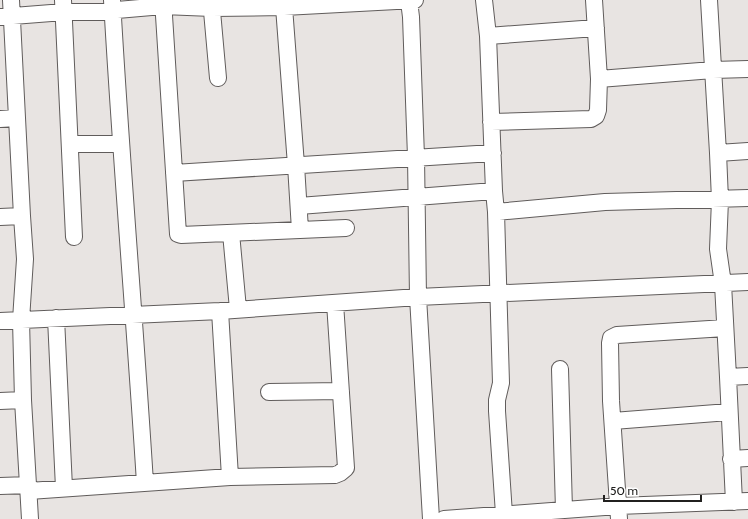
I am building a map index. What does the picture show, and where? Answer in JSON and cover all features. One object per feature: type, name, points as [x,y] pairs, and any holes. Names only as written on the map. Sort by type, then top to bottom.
[{"type":"street","points":[[11,0],[6,16],[17,118],[25,259],[21,320],[23,400],[30,519]]},
{"type":"street","points":[[6,16],[64,6],[94,12],[112,5],[163,3],[253,4],[284,7],[334,2],[412,0],[411,17],[416,158],[418,297],[431,519]]},
{"type":"street","points":[[484,0],[488,36],[496,212],[501,383],[497,400],[497,411],[504,514]]},
{"type":"street","points":[[491,122],[594,118],[596,116],[598,110],[598,79],[594,0]]},
{"type":"street","points":[[444,519],[465,519],[504,514],[564,510],[619,512],[741,501],[731,459],[723,284],[718,249],[720,200],[709,0]]},
{"type":"street","points":[[163,3],[178,234],[346,228]]},
{"type":"street","points":[[211,4],[218,78]]},
{"type":"street","points":[[112,5],[145,483]]},
{"type":"street","points":[[64,6],[74,236]]},
{"type":"street","points":[[284,7],[300,230]]},
{"type":"street","points":[[488,36],[596,28]]},
{"type":"street","points":[[598,79],[713,70],[748,69]]},
{"type":"street","points":[[0,119],[17,118]]},
{"type":"street","points":[[70,144],[121,144]]},
{"type":"street","points":[[718,153],[748,151]]},
{"type":"street","points":[[174,173],[493,154]]},
{"type":"street","points":[[299,206],[494,190]]},
{"type":"street","points":[[496,212],[605,202],[720,200],[748,198]]},
{"type":"street","points":[[0,217],[22,216]]},
{"type":"street","points":[[231,233],[238,309]]},
{"type":"street","points":[[0,321],[220,311],[418,297],[748,282]]},
{"type":"street","points":[[0,486],[64,488],[230,477],[335,475],[344,471],[346,468],[334,303]]},
{"type":"street","points":[[220,311],[230,477]]},
{"type":"street","points":[[56,318],[64,488]]},
{"type":"street","points":[[619,512],[612,420],[610,343],[613,337],[617,335],[725,328]]},
{"type":"street","points":[[560,370],[564,510]]},
{"type":"street","points":[[728,377],[748,376]]},
{"type":"street","points":[[269,392],[341,391]]},
{"type":"street","points":[[0,401],[23,400]]},
{"type":"street","points":[[612,420],[729,412]]},
{"type":"street","points":[[731,459],[748,458]]}]
